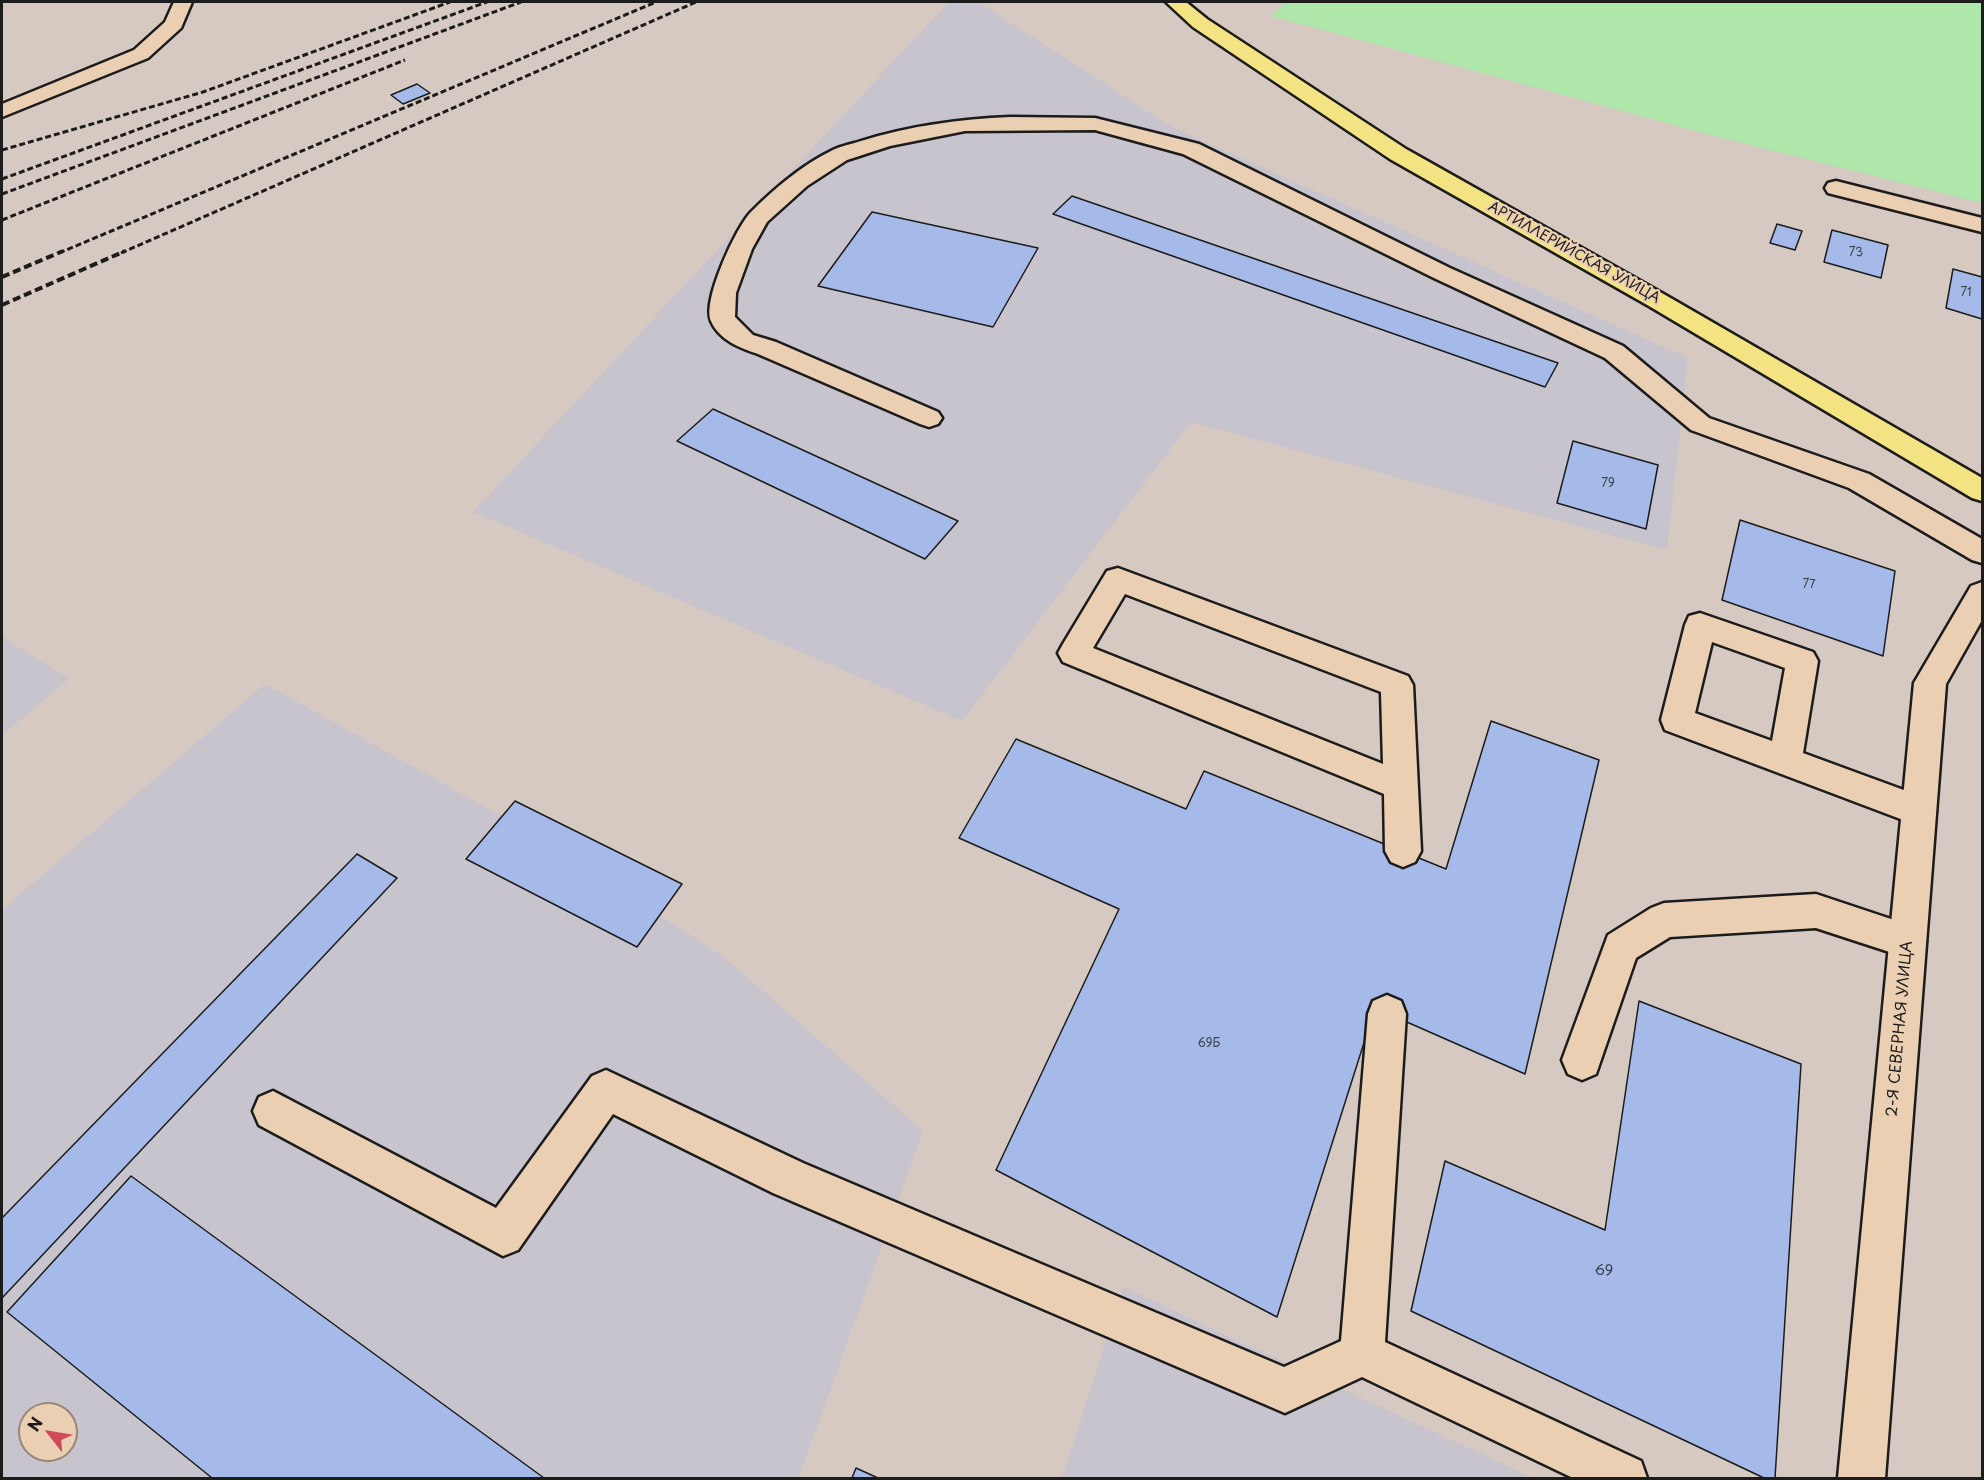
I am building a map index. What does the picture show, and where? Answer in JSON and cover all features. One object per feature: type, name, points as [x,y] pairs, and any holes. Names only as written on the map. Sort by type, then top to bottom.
[{"type":"main road","name":"АРТИЛЛЕРИЙСКАЯ УЛИЦА","points":[[1175,2],[1200,23],[1398,154],[1669,307],[1983,491]]},
{"type":"street","points":[[2,111],[141,54],[174,24],[183,2]]},
{"type":"street","points":[[929,418],[767,348],[744,341],[722,319],[724,293],[740,249],[758,218],[799,180],[839,155],[898,138],[965,125],[1095,124],[1191,149],[1442,273],[1614,352],[1700,424],[1859,481],[1983,552]]},
{"type":"street","points":[[1836,188],[1983,225]]},
{"type":"street","points":[[1401,786],[1074,653],[1118,579],[1397,686],[1401,786],[1403,851]]},
{"type":"street","name":"2-Я СЕВЕРНАЯ УЛИЦА","points":[[1861,1479],[1930,683],[1983,594]]},
{"type":"street","points":[[1785,760],[1802,661],[1700,625],[1677,720],[1919,811]]},
{"type":"street","points":[[1582,1060],[1621,947],[1664,920],[1816,911],[1908,941]]},
{"type":"street","points":[[1362,1354],[1387,1014]]},
{"type":"street","points":[[273,1111],[503,1235],[606,1090],[788,1179],[1285,1390],[1362,1354]]},
{"type":"street","points":[[1362,1354],[1624,1479]]},
{"type":"shaded area","points":[[949,2],[978,2],[1172,127],[1688,358],[1667,550],[1191,422],[962,721],[473,512]]},
{"type":"shaded area","points":[[2,636],[69,679],[2,735]]},
{"type":"shaded area","points":[[265,684],[546,841],[725,958],[923,1131],[799,1478],[2,1478],[2,910]]},
{"type":"shaded area","points":[[1123,1287],[1533,1478],[1062,1478]]},
{"type":"green space","points":[[1286,2],[1982,2],[1982,203],[1726,139],[1271,16]]},
{"type":"building","points":[[417,84],[430,93],[403,104],[391,95]]},
{"type":"building","points":[[1072,196],[1558,363],[1545,387],[1053,214]]},
{"type":"building","points":[[872,212],[1038,248],[993,327],[818,286]]},
{"type":"building","points":[[1777,224],[1802,231],[1795,250],[1770,243]]},
{"type":"building","points":[[1832,230],[1888,245],[1881,278],[1824,262]]},
{"type":"building","points":[[1953,269],[1982,277],[1982,319],[1946,308]]},
{"type":"building","points":[[713,409],[958,521],[925,559],[677,441]]},
{"type":"building","points":[[1573,441],[1658,465],[1646,529],[1557,503]]},
{"type":"building","points":[[1740,520],[1895,571],[1883,656],[1722,600]]},
{"type":"building","points":[[1491,721],[1599,760],[1525,1074],[1375,1008],[1277,1317],[996,1170],[1119,909],[959,838],[1016,739],[1186,809],[1204,771],[1446,869]]},
{"type":"building","points":[[515,801],[682,884],[637,947],[466,859]]},
{"type":"building","points":[[357,854],[397,878],[2,1298],[2,1218]]},
{"type":"building","points":[[1639,1001],[1801,1064],[1775,1478],[1764,1478],[1411,1311],[1445,1161],[1605,1230]]},
{"type":"building","points":[[131,1176],[544,1478],[212,1478],[7,1312]]},
{"type":"building","points":[[856,1468],[878,1478],[852,1478]]},
{"type":"railway","points":[[2,150],[203,92],[450,2]]},
{"type":"railway","points":[[2,179],[487,2]]},
{"type":"railway","points":[[2,194],[521,2]]},
{"type":"railway","points":[[59,253],[656,2]]},
{"type":"railway","points":[[121,253],[696,2]]},
{"type":"railway","points":[[2,220],[405,60]]},
{"type":"railway","points":[[2,277],[63,251]]},
{"type":"railway","points":[[2,305],[125,251]]}]
